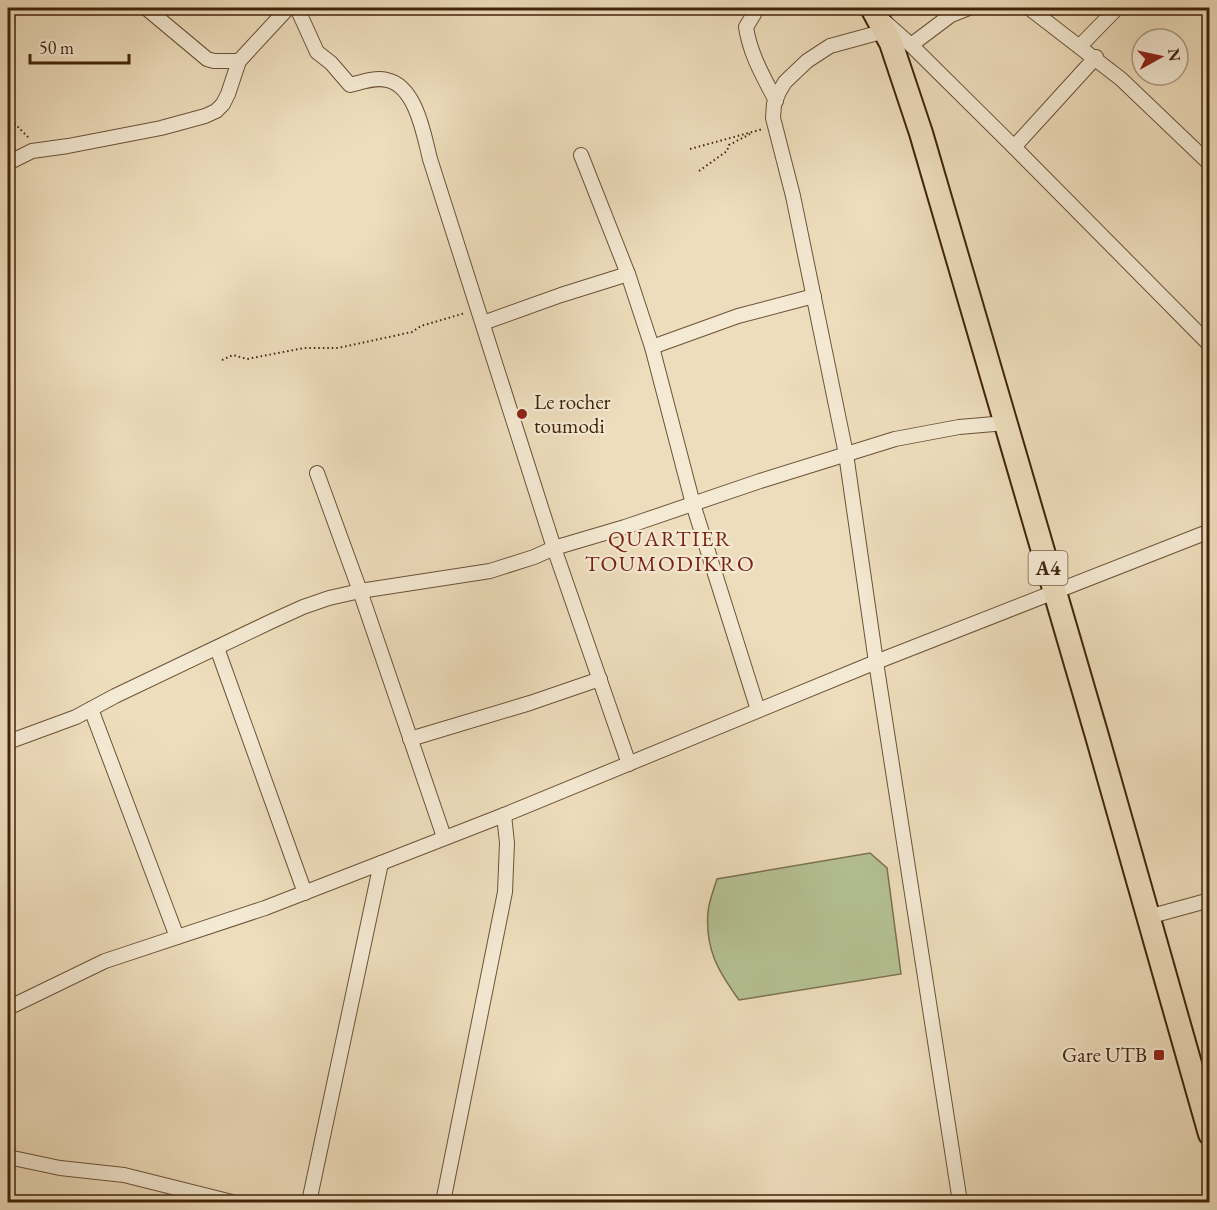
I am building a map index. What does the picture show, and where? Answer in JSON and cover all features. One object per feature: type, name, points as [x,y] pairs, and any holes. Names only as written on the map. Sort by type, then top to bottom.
[{"type":"main road","name":"A4","points":[[878,18],[891,43],[921,133],[1055,592],[1209,1134]]},
{"type":"street","points":[[146,8],[207,59],[214,62],[239,61]]},
{"type":"street","points":[[8,163],[32,151],[114,137],[205,116],[216,111],[223,104],[239,61],[288,8]]},
{"type":"street","points":[[297,8],[317,52],[331,63],[350,85],[369,80],[387,80],[402,87],[410,98],[423,131],[429,159],[554,548],[629,764]]},
{"type":"street","points":[[911,45],[951,15],[969,8]]},
{"type":"street","points":[[1029,8],[1096,57],[1209,164]]},
{"type":"street","points":[[1080,46],[1117,8]]},
{"type":"street","points":[[754,14],[746,27],[748,40],[755,61],[776,101]]},
{"type":"street","points":[[960,1203],[846,454],[793,196],[773,118],[776,101],[785,82],[807,60],[878,18],[911,45],[1209,345]]},
{"type":"street","points":[[1014,147],[1096,57]]},
{"type":"street","points":[[581,156],[628,274],[652,347],[693,504],[758,710]]},
{"type":"street","points":[[483,323],[628,274]]},
{"type":"street","points":[[652,347],[738,316],[814,296]]},
{"type":"street","points":[[8,742],[76,717],[303,607],[329,598],[490,571],[554,548],[846,454],[929,431],[1006,423]]},
{"type":"street","points":[[317,473],[444,837]]},
{"type":"street","points":[[8,1008],[105,961],[265,908],[381,863],[504,815],[876,662],[1209,531]]},
{"type":"street","points":[[217,648],[305,892]]},
{"type":"street","points":[[410,739],[530,703],[600,679]]},
{"type":"street","points":[[91,709],[177,937]]},
{"type":"street","points":[[443,1203],[505,892],[507,843],[504,815]]},
{"type":"street","points":[[309,1203],[381,863]]},
{"type":"street","points":[[1148,917],[1209,900]]},
{"type":"street","points":[[8,1157],[69,1170],[124,1175],[232,1203]]},
{"type":"path","points":[[8,117],[32,141],[32,151]]},
{"type":"path","points":[[690,148],[764,129],[773,118]]},
{"type":"path","points":[[699,171],[727,151],[729,145],[753,132]]},
{"type":"path","points":[[222,360],[233,355],[246,359],[304,348],[345,347],[412,332],[421,326],[478,309]]},
{"type":"green space","points":[[870,853],[887,868],[901,974],[739,1000],[714,959],[709,937],[710,899],[717,879]]},
{"type":"place","name":"Le rocher toumodi","points":[[522,414]]},
{"type":"place","name":"Gare UTB","points":[[1159,1055]]},
{"type":"district","name":"QUARTIER TOUMODIKRO","points":[[670,550]]}]
